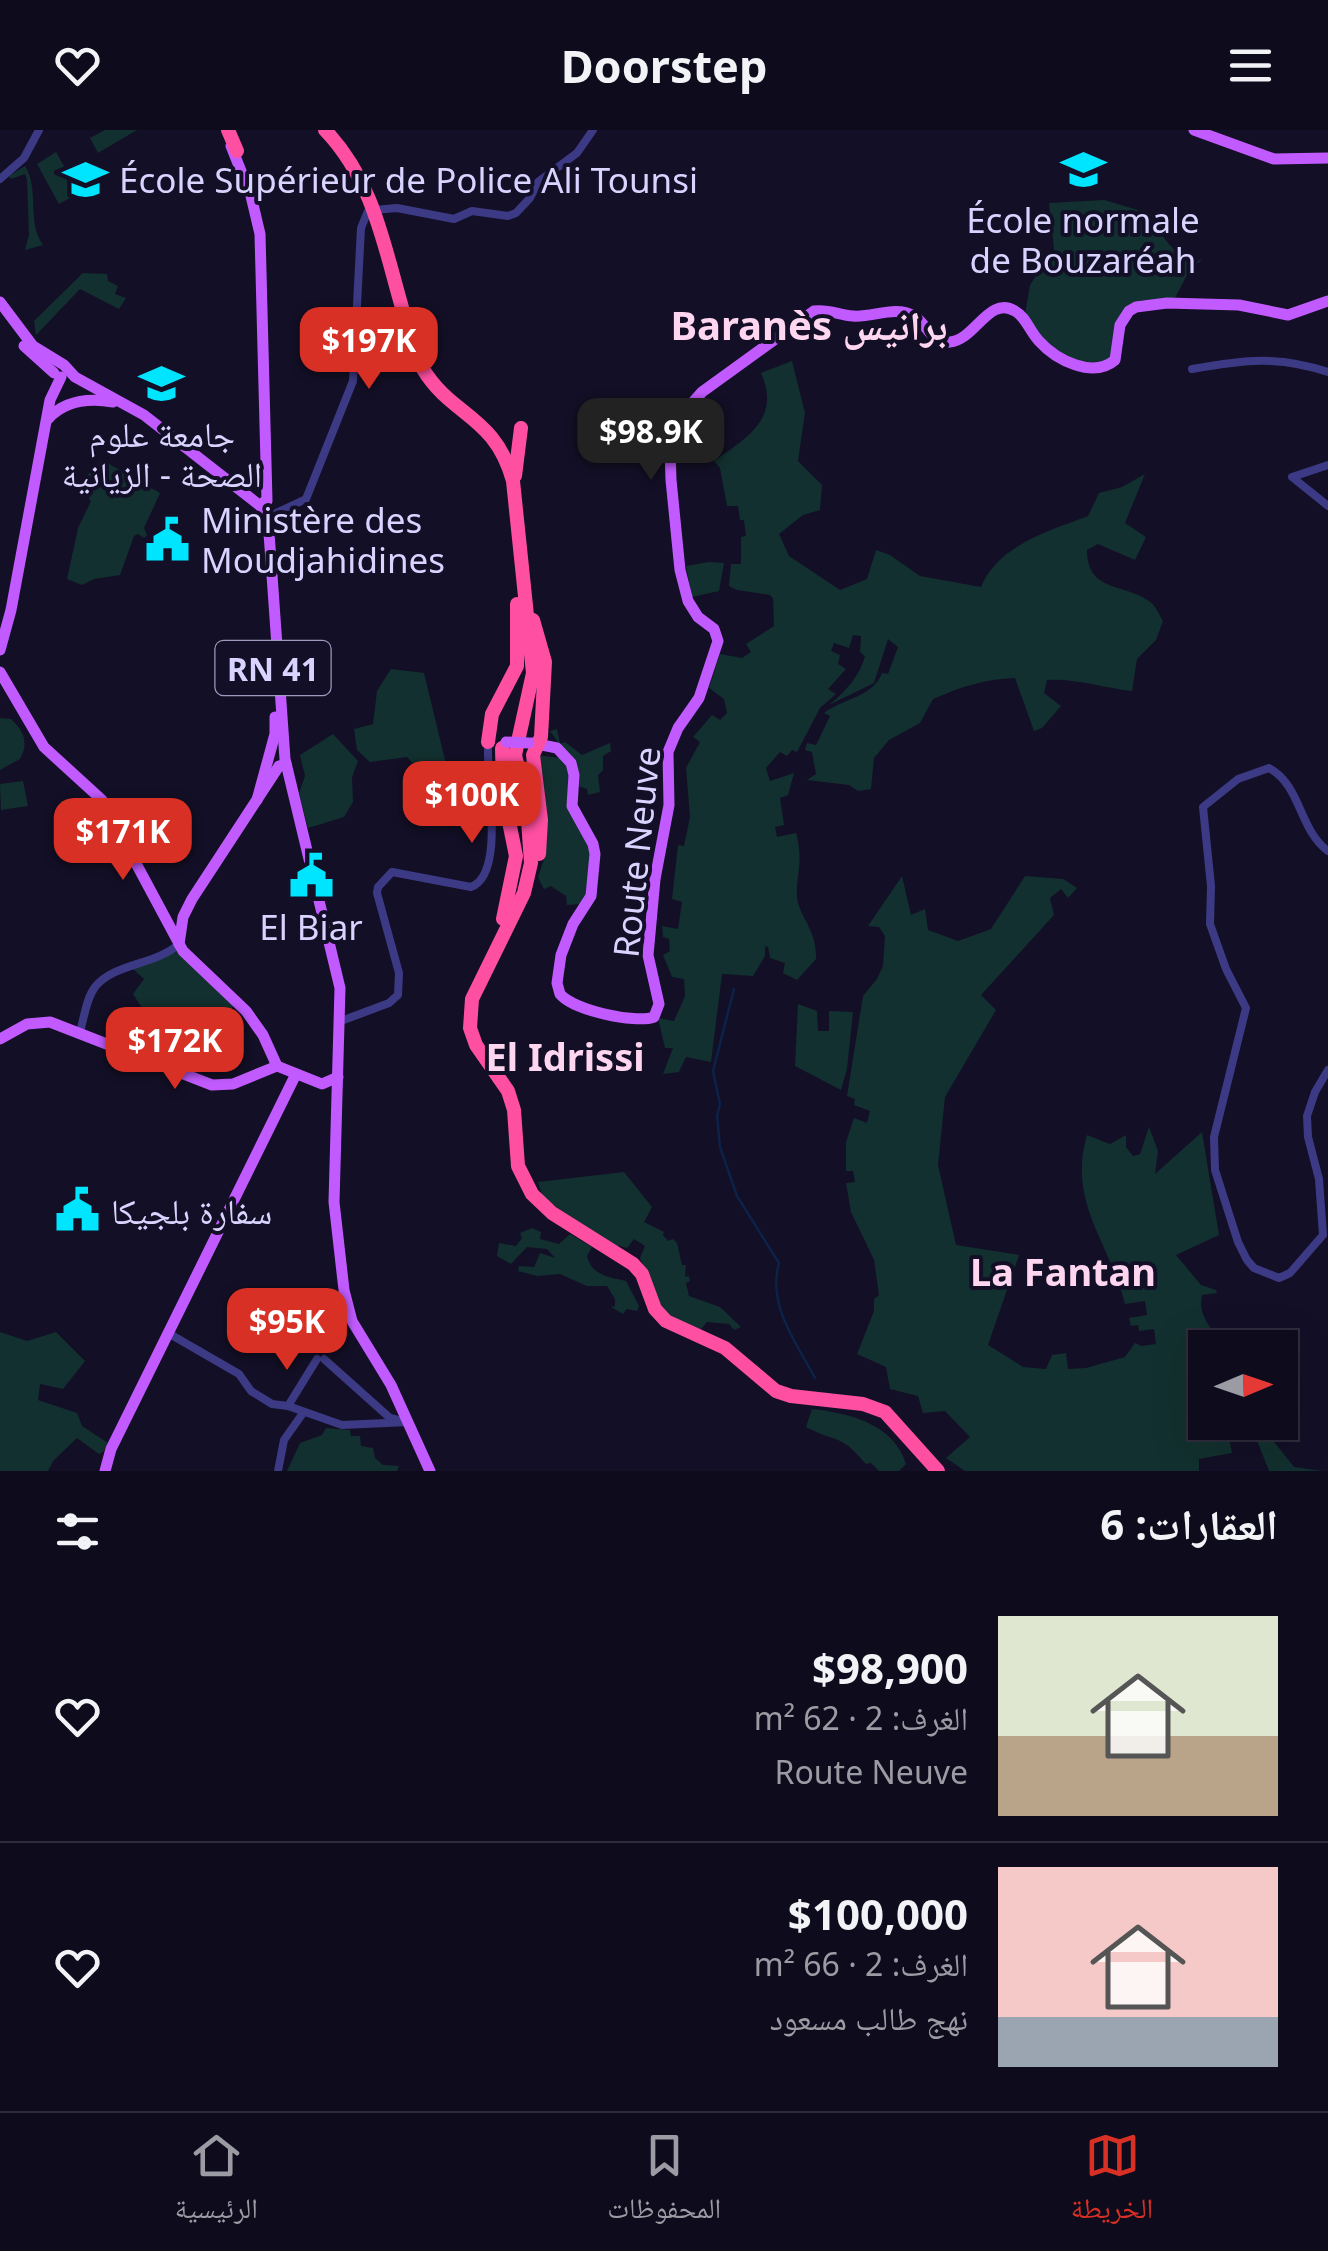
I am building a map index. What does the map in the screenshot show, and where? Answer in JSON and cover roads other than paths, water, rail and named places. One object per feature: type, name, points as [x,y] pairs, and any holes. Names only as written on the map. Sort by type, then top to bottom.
[{"type":"highway","points":[[321,130],[336,145],[371,211],[421,365],[439,389],[487,429],[508,442],[522,428],[515,474],[518,666],[492,714],[516,856],[509,902],[499,932]]},
{"type":"highway","points":[[371,211],[414,365],[436,393],[482,432],[500,461],[509,495],[527,679],[510,754],[524,825],[526,861],[520,888],[467,995],[462,1022],[467,1042],[505,1101],[510,1158],[517,1181],[542,1213],[631,1270],[662,1325],[720,1352],[775,1400],[853,1410],[878,1418],[927,1471]]},
{"type":"highway","points":[[487,429],[507,460],[516,496]]},
{"type":"highway","points":[[519,582],[545,662],[533,744],[541,820],[538,862],[472,999],[469,1022],[474,1041],[510,1097],[518,1166],[532,1194],[552,1213],[634,1264],[642,1274],[655,1309],[666,1321],[724,1348],[779,1392],[863,1404],[886,1412],[938,1471]]},
{"type":"highway","points":[[512,919],[528,883],[532,848],[516,755],[533,673],[519,582]]},
{"type":"main road","points":[[1194,130],[1274,160],[1328,158]]},
{"type":"main road","name":"RN 41","points":[[229,135],[252,196],[260,234],[268,516]]},
{"type":"main road","name":"Route Neuve","points":[[560,751],[573,768],[572,806],[595,854],[591,896],[567,937],[558,989],[566,1001],[578,1007],[647,1020],[654,1017],[659,1004],[648,956],[655,878],[670,805],[668,752],[678,728],[700,695],[718,641],[714,629],[698,617],[688,602],[680,570],[670,458],[681,418],[702,392],[814,311],[856,317],[902,313],[913,316],[936,339],[952,342],[970,335],[996,308],[1010,308],[1022,317],[1044,347],[1065,360],[1102,368],[1115,360],[1120,325],[1136,306],[1239,305],[1288,315],[1328,301]]},
{"type":"main road","points":[[0,305],[40,357],[62,374],[144,420],[268,516]]},
{"type":"main road","points":[[0,305],[40,357]]},
{"type":"main road","points":[[62,374],[144,416],[268,516]]},
{"type":"main road","points":[[0,650],[12,610],[46,423],[54,388],[62,374]]},
{"type":"main road","points":[[0,638],[42,420],[62,374]]},
{"type":"main road","points":[[46,423],[54,412],[73,403],[113,402]]},
{"type":"main road","name":"RN 41","points":[[257,800],[275,734],[273,620],[277,598],[263,455],[267,413]]},
{"type":"main road","points":[[231,485],[248,492],[257,488],[263,455]]},
{"type":"main road","points":[[273,620],[286,764],[340,988],[334,1202],[344,1290],[352,1321],[392,1385],[401,1421],[430,1471]]},
{"type":"main road","points":[[1,675],[44,747],[102,800],[179,944],[247,1013],[264,1035],[276,1066]]},
{"type":"main road","points":[[533,744],[560,751]]},
{"type":"main road","points":[[499,745],[533,744],[560,751]]},
{"type":"main road","points":[[179,944],[192,899],[279,766],[286,764]]},
{"type":"main road","points":[[0,1040],[14,1029],[43,1021],[212,1085],[233,1084],[276,1066],[338,1094]]},
{"type":"main road","points":[[105,1471],[109,1454],[296,1074]]},
{"type":"main road","points":[[322,1084],[338,1078]]},
{"type":"street","points":[[0,179],[26,156],[39,130]]},
{"type":"street","points":[[268,516],[306,499],[353,380],[363,218],[371,211],[397,208],[454,218],[472,211],[508,216],[530,198],[538,182],[577,152],[593,130]]},
{"type":"street","points":[[1192,369],[1250,359],[1283,359],[1328,372]]},
{"type":"street","points":[[1328,465],[1292,477],[1328,506]]},
{"type":"street","points":[[340,1021],[389,1004],[398,995],[399,973],[378,886],[392,872],[462,888],[479,884],[488,870],[492,826],[488,800],[499,745]]},
{"type":"street","points":[[1328,851],[1312,832],[1288,783],[1269,768],[1238,779],[1203,807],[1212,886],[1210,924],[1226,969],[1245,1002],[1246,1013],[1214,1137],[1215,1170],[1242,1251],[1254,1268],[1279,1278],[1290,1273],[1322,1235],[1319,1179],[1307,1128],[1309,1106],[1328,1070]]},
{"type":"street","points":[[80,1032],[96,986],[105,978],[167,953],[179,944]]},
{"type":"street","points":[[168,1333],[240,1374],[251,1391],[272,1404],[342,1426],[401,1421]]},
{"type":"street","points":[[288,1406],[320,1359],[401,1421]]},
{"type":"street","points":[[278,1471],[284,1440],[303,1412]]},
{"type":"waterway","points":[[734,989],[713,1071],[720,1104],[720,1147],[737,1196],[779,1263],[776,1279],[780,1308],[815,1378]]},
{"type":"place","name":"École normale de Bouzaréah","points":[[1083,169]]},
{"type":"place","name":"École Supérieur de Police Ali Tounsi","points":[[86,179]]},
{"type":"place","name":"جامعة علوم الصحة - الزيانية","points":[[162,383]]},
{"type":"place","name":"Ministère des Moudjahidines","points":[[168,539]]},
{"type":"place","name":"El Biar","points":[[311,876]]},
{"type":"place","name":"سفارة بلجيكا","points":[[78,1210]]},
{"type":"district","name":"Baranès برانيس","points":[[809,324]]},
{"type":"district","name":"El Idrissi","points":[[565,1056]]},
{"type":"district","name":"La Fantan","points":[[1063,1271]]}]
